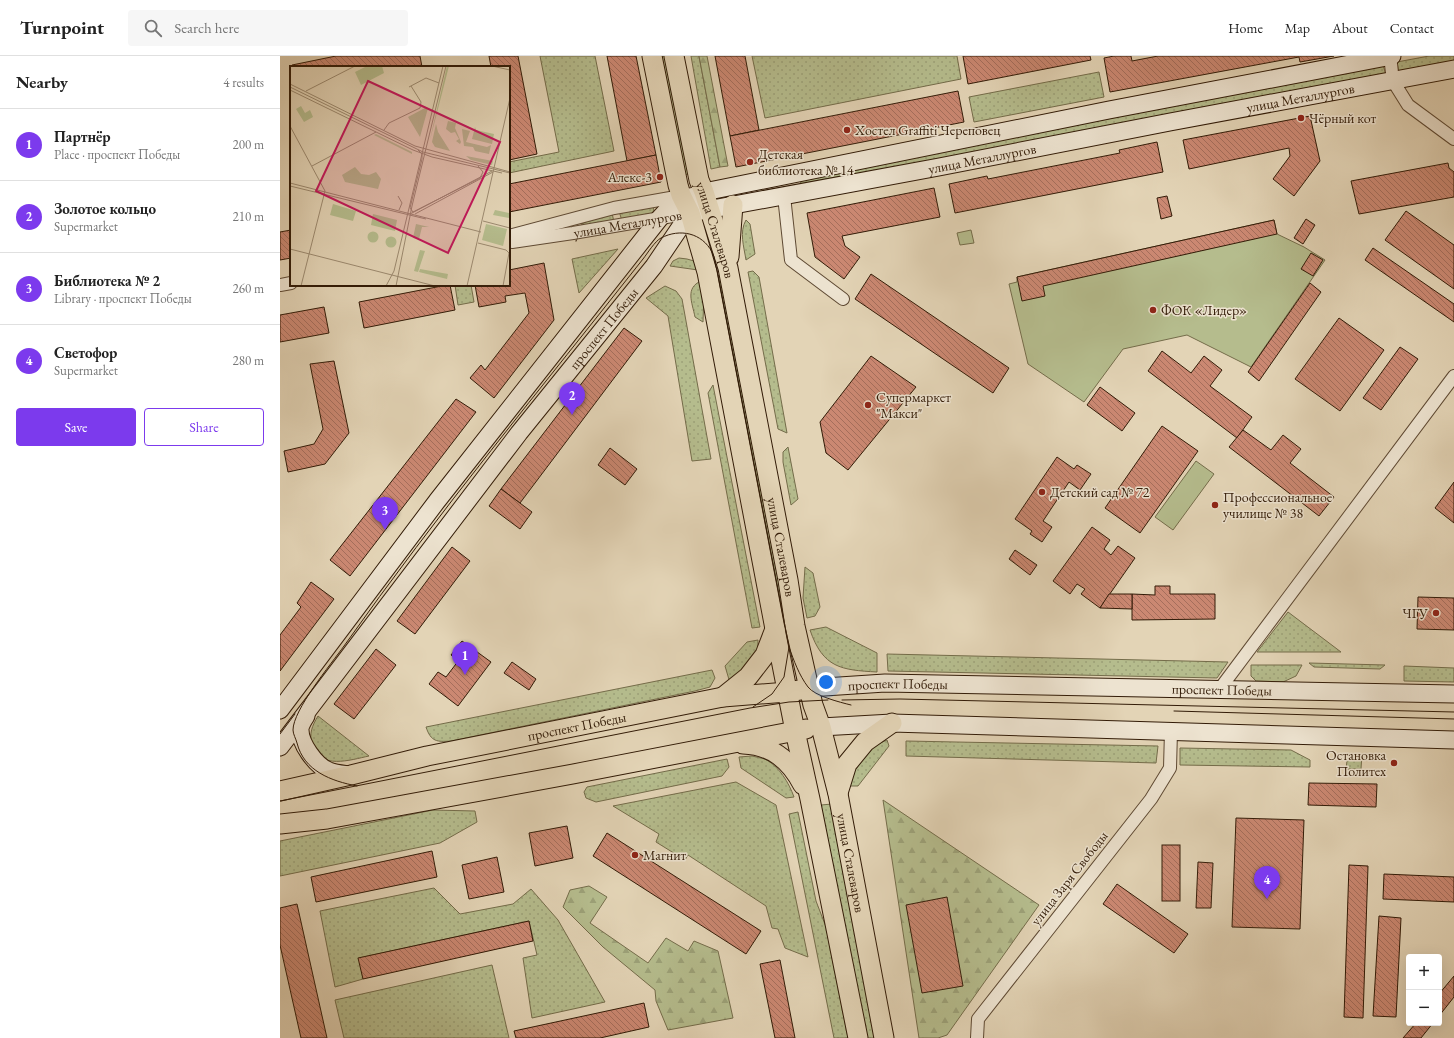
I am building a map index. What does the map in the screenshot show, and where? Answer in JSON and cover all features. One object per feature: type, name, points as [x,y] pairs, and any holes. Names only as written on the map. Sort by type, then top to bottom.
[{"type":"main road","name":"улица Сталеваров","points":[[652,56],[681,195],[690,213],[707,272],[774,629],[858,1038]]},
{"type":"main road","name":"улица Сталеваров","points":[[674,56],[698,180],[704,192],[728,268],[788,580],[794,626],[813,705],[821,727],[838,794],[884,1038]]},
{"type":"main road","points":[[728,268],[733,205]]},
{"type":"main road","points":[[723,697],[748,677],[765,655],[774,629]]},
{"type":"main road","name":"проспект Победы","points":[[282,792],[427,756],[723,697],[787,692],[809,688]]},
{"type":"main road","points":[[838,794],[847,764],[865,742],[892,723]]},
{"type":"main road","points":[[282,822],[334,818],[821,727]]},
{"type":"main road","points":[[732,744],[754,744],[780,755],[797,773],[810,799]]},
{"type":"street","name":"улица Металлургов","points":[[510,236],[614,208],[704,192],[1109,110],[1390,56]]},
{"type":"street","points":[[1390,56],[1393,81],[1408,105],[1454,139]]},
{"type":"street","name":"улица Металлургов","points":[[510,242],[573,234],[710,210],[1454,69]]},
{"type":"street","name":"проспект Победы","points":[[280,748],[519,433],[654,266],[704,192]]},
{"type":"street","name":"проспект Победы","points":[[280,710],[441,496],[659,219],[681,195]]},
{"type":"street","points":[[784,196],[791,260],[843,299]]},
{"type":"street","points":[[280,285],[290,283]]},
{"type":"street","points":[[1219,690],[1454,376]]},
{"type":"street","name":"проспект Победы","points":[[809,688],[885,683],[1454,694]]},
{"type":"street","points":[[310,707],[300,728],[303,741],[308,752],[316,762],[329,771],[351,775]]},
{"type":"street","points":[[821,727],[892,723],[1454,740]]},
{"type":"street","name":"улица Заря Свободы","points":[[977,1038],[978,1019],[1151,799],[1170,768],[1171,731]]},
{"type":"green space","points":[[540,56],[595,56],[614,151],[510,173],[510,162],[559,152]]},
{"type":"green space","points":[[658,56],[666,56],[688,174],[680,176]]},
{"type":"green space","points":[[691,56],[699,56],[720,167],[711,169]]},
{"type":"green space","points":[[699,56],[707,56],[728,166],[720,167]]},
{"type":"green space","points":[[752,56],[957,56],[961,79],[765,118]]},
{"type":"green space","points":[[1429,56],[1454,56],[1454,62],[1399,72],[1397,62]]},
{"type":"green space","points":[[1383,65],[1386,75],[806,186],[801,184],[800,179]]},
{"type":"green space","points":[[1099,72],[1104,97],[974,122],[969,97]]},
{"type":"green space","points":[[652,205],[654,210],[651,215],[622,221],[619,211]]},
{"type":"green space","points":[[612,213],[614,222],[596,225],[581,224],[595,218]]},
{"type":"green space","points":[[746,220],[750,224],[755,254],[746,260],[742,235]]},
{"type":"green space","name":"ФОК «Лидер»","points":[[1274,220],[1277,234],[1304,247],[1325,260],[1251,367],[1187,335],[1123,349],[1084,402],[1028,364],[1009,284],[1017,282],[1017,277]]},
{"type":"green space","points":[[971,230],[974,243],[960,245],[957,233]]},
{"type":"green space","points":[[618,249],[579,293],[572,259]]},
{"type":"green space","points":[[679,258],[694,261],[698,270],[670,266],[673,261]]},
{"type":"green space","points":[[753,271],[759,277],[787,433],[778,429],[748,272]]},
{"type":"green space","points":[[722,275],[789,622],[781,623],[714,276]]},
{"type":"green space","points":[[701,281],[704,291],[703,322],[695,317],[691,301],[691,292],[693,287]]},
{"type":"green space","points":[[455,286],[471,286],[474,302],[458,305]]},
{"type":"green space","points":[[665,286],[676,291],[682,299],[711,459],[692,461],[668,316],[646,298]]},
{"type":"green space","points":[[713,385],[760,627],[752,628],[708,393]]},
{"type":"green space","points":[[788,447],[798,499],[791,505],[783,462],[783,452]]},
{"type":"green space","points":[[1196,461],[1214,474],[1173,530],[1155,517]]},
{"type":"green space","points":[[805,567],[813,573],[820,607],[815,616],[807,618],[803,598]]},
{"type":"green space","points":[[1288,612],[1341,652],[1257,652]]},
{"type":"green space","points":[[826,627],[877,653],[877,672],[843,668],[827,659],[815,643],[810,630]]},
{"type":"green space","points":[[758,640],[756,654],[750,665],[730,683],[725,666],[747,642]]},
{"type":"green space","points":[[887,654],[1228,662],[1217,678],[888,671]]},
{"type":"green space","points":[[1309,663],[1385,665],[1380,669],[1314,667]]},
{"type":"green space","points":[[1251,665],[1302,665],[1296,676],[1283,682],[1256,681],[1251,676]]},
{"type":"green space","points":[[1404,666],[1454,668],[1454,682],[1404,681]]},
{"type":"green space","points":[[712,670],[715,678],[710,687],[451,741],[435,740],[430,736],[426,727]]},
{"type":"green space","points":[[318,716],[369,756],[345,761],[329,761],[322,758],[316,753],[311,741],[312,730]]},
{"type":"green space","points":[[887,740],[889,746],[858,786],[850,786],[851,772],[854,765],[872,748]]},
{"type":"green space","points":[[906,741],[1158,746],[1156,763],[906,756]]},
{"type":"green space","points":[[1180,748],[1291,750],[1310,760],[1310,767],[1180,765]]},
{"type":"green space","points":[[1362,754],[1361,769],[1346,769],[1347,761]]},
{"type":"green space","points":[[752,756],[765,759],[775,766],[786,781],[794,797],[786,798],[741,768],[739,757]]},
{"type":"green space","points":[[727,759],[729,767],[722,776],[596,802],[586,798],[584,792],[587,787]]},
{"type":"green space","points":[[736,782],[776,805],[808,957],[785,948],[778,929],[772,928],[766,906],[688,855],[685,860],[656,842],[659,834],[613,806]]},
{"type":"green space","points":[[883,800],[1039,905],[947,1035],[938,1038],[919,1038]]},
{"type":"green space","points":[[832,804],[877,1038],[867,1038],[821,805]]},
{"type":"green space","points":[[433,810],[475,811],[477,822],[440,843],[280,876],[280,841]]},
{"type":"green space","points":[[798,812],[816,901],[826,927],[848,1038],[834,1038],[789,814]]},
{"type":"green space","points":[[589,886],[607,897],[590,923],[648,963],[666,938],[688,951],[694,941],[718,951],[733,1018],[668,1030],[656,1001],[655,990],[603,947],[563,907],[570,890]]},
{"type":"green space","points":[[434,888],[460,914],[513,904],[531,889],[558,920],[605,1002],[532,1018],[523,958],[537,955],[529,921],[359,958],[363,979],[335,987],[320,911]]},
{"type":"green space","points":[[492,965],[509,1038],[344,1038],[335,1000]]},
{"type":"building","points":[[336,56],[420,56],[422,66],[292,66]]},
{"type":"building","points":[[489,56],[518,56],[537,154],[510,160],[510,66],[491,66]]},
{"type":"building","points":[[607,56],[636,56],[656,155],[627,161]]},
{"type":"building","points":[[715,56],[745,56],[759,130],[730,136]]},
{"type":"building","points":[[963,56],[1090,56],[1091,60],[968,84]]},
{"type":"building","points":[[1114,56],[1131,56],[1132,61],[1158,56],[1334,56],[1300,62],[1299,57],[1110,92],[1104,58]]},
{"type":"building","points":[[958,91],[964,122],[736,167],[730,136]]},
{"type":"building","points":[[1310,116],[1320,161],[1294,196],[1273,179],[1290,156],[1289,148],[1189,169],[1183,140]]},
{"type":"building","points":[[1157,142],[1163,172],[955,213],[949,184],[987,176],[988,179],[1120,153],[1119,150]]},
{"type":"building","points":[[656,155],[661,182],[510,212],[510,184]]},
{"type":"building","points":[[1448,163],[1449,168],[1454,172],[1454,197],[1359,214],[1351,181]]},
{"type":"building","points":[[934,188],[940,217],[842,236],[845,246],[860,257],[844,279],[815,257],[807,213]]},
{"type":"building","points":[[1167,196],[1172,216],[1161,219],[1157,198]]},
{"type":"building","points":[[1406,211],[1454,245],[1454,289],[1385,240]]},
{"type":"building","points":[[1306,219],[1315,225],[1303,244],[1294,238]]},
{"type":"building","points":[[1274,220],[1277,234],[1043,286],[1045,296],[1022,301],[1017,277]]},
{"type":"building","points":[[290,230],[290,258],[280,260],[280,232]]},
{"type":"building","points":[[1373,248],[1454,304],[1454,322],[1365,260]]},
{"type":"building","points":[[1311,253],[1323,260],[1313,276],[1301,269]]},
{"type":"building","points":[[544,263],[554,320],[494,398],[470,378],[481,365],[485,370],[529,313],[525,293],[505,296],[506,302],[479,307],[475,286],[510,286],[510,270]]},
{"type":"building","points":[[871,274],[1009,368],[993,393],[855,299]]},
{"type":"building","points":[[1310,283],[1321,292],[1259,381],[1248,372]]},
{"type":"building","points":[[442,286],[450,286],[455,310],[364,328],[359,302]]},
{"type":"building","points":[[324,307],[329,333],[280,342],[280,315]]},
{"type":"building","points":[[1339,318],[1384,350],[1340,411],[1295,379]]},
{"type":"building","points":[[624,328],[642,341],[520,503],[501,489]]},
{"type":"building","points":[[1400,347],[1418,359],[1381,410],[1363,398]]},
{"type":"building","points":[[1162,351],[1191,373],[1204,356],[1222,370],[1210,386],[1252,417],[1237,438],[1148,371]]},
{"type":"building","name":"Супермаркет \"Макси\"","points":[[871,356],[916,387],[848,470],[826,453],[820,422]]},
{"type":"building","points":[[334,361],[349,433],[325,464],[288,472],[284,451],[314,444],[323,429],[310,364]]},
{"type":"building","points":[[1100,387],[1135,413],[1122,431],[1087,405]]},
{"type":"building","points":[[456,399],[476,412],[350,576],[330,560]]},
{"type":"building","points":[[1162,426],[1198,451],[1140,533],[1105,508]]},
{"type":"building","points":[[1243,430],[1271,450],[1283,435],[1301,449],[1290,463],[1334,497],[1319,516],[1229,447]]},
{"type":"building","points":[[610,448],[637,469],[625,485],[598,465]]},
{"type":"building","points":[[1057,457],[1074,469],[1077,465],[1091,474],[1080,490],[1069,482],[1043,521],[1052,527],[1042,542],[1030,534],[1032,531],[1015,519]]},
{"type":"building","points":[[1454,482],[1454,523],[1435,508]]},
{"type":"building","points":[[501,489],[532,512],[520,529],[489,506]]},
{"type":"building","points":[[1092,527],[1110,540],[1104,549],[1111,555],[1118,546],[1135,558],[1100,608],[1081,594],[1085,589],[1077,584],[1070,594],[1053,581]]},
{"type":"building","points":[[452,547],[470,561],[415,634],[397,621]]},
{"type":"building","points":[[1015,550],[1037,565],[1030,575],[1009,559]]},
{"type":"building","points":[[311,582],[334,599],[280,671],[280,635],[301,607],[297,603]]},
{"type":"building","points":[[1155,586],[1170,586],[1170,594],[1215,594],[1215,619],[1132,620],[1132,594],[1155,595]]},
{"type":"building","points":[[1109,594],[1132,594],[1132,609],[1100,608]]},
{"type":"building","name":"ЧГУ","points":[[1418,597],[1454,598],[1454,630],[1417,629]]},
{"type":"building","points":[[462,641],[491,662],[458,706],[429,684],[438,672],[446,677],[459,660],[451,655]]},
{"type":"building","points":[[376,649],[396,665],[354,719],[334,704]]},
{"type":"building","points":[[512,662],[536,679],[529,690],[504,673]]},
{"type":"building","points":[[1309,783],[1377,784],[1376,807],[1308,805]]},
{"type":"building","points":[[1236,818],[1304,820],[1300,929],[1232,927]]},
{"type":"building","points":[[567,826],[573,858],[535,866],[529,833]]},
{"type":"building","points":[[607,833],[761,931],[746,954],[593,856]]},
{"type":"building","points":[[1162,845],[1180,845],[1180,901],[1162,901]]},
{"type":"building","points":[[432,851],[437,877],[316,902],[311,877]]},
{"type":"building","points":[[497,857],[504,892],[469,899],[462,865]]},
{"type":"building","points":[[1198,862],[1213,863],[1211,908],[1196,908]]},
{"type":"building","points":[[1349,865],[1368,866],[1363,1018],[1344,1017]]},
{"type":"building","points":[[1384,874],[1454,877],[1454,902],[1383,899]]},
{"type":"building","points":[[1117,884],[1188,934],[1174,953],[1103,904]]},
{"type":"building","points":[[947,897],[963,986],[922,993],[906,905]]},
{"type":"building","points":[[297,904],[327,1038],[301,1038],[280,945],[280,908]]},
{"type":"building","points":[[1379,916],[1401,918],[1396,1017],[1373,1016]]},
{"type":"building","points":[[529,921],[533,941],[363,979],[358,958]]},
{"type":"building","points":[[780,960],[795,1038],[775,1038],[760,964]]},
{"type":"building","points":[[1454,976],[1454,997],[1442,1012],[1442,990]]},
{"type":"building","points":[[644,1003],[649,1027],[600,1038],[516,1038],[514,1031]]},
{"type":"building","points":[[1413,1026],[1431,1026],[1421,1038],[1403,1038]]},
{"type":"tram line","points":[[357,786],[328,778],[312,768],[306,761],[301,753],[293,730],[299,711],[322,675],[453,499],[656,242],[661,238],[676,233],[690,234],[702,240],[714,256],[789,647],[802,678],[811,690],[828,698],[851,705]]},
{"type":"tram line","points":[[753,707],[772,694],[784,677],[789,647]]},
{"type":"tram line","points":[[842,700],[900,699],[1454,712]]},
{"type":"tram line","points":[[280,801],[750,708],[789,702],[828,700]]},
{"type":"tram line","points":[[1174,711],[1454,719]]},
{"type":"tram line","points":[[280,734],[295,714]]},
{"type":"place","name":"Чёрный кот","points":[[1301,118]]},
{"type":"place","name":"Хостел Graffiti Череповец","points":[[847,130]]},
{"type":"place","name":"Детская библиотека № 14","points":[[750,162]]},
{"type":"place","name":"Алекс-3","points":[[660,177]]},
{"type":"place","name":"ФОК «Лидер»","points":[[1153,310]]},
{"type":"place","name":"Супермаркет \"Макси\"","points":[[868,405]]},
{"type":"place","name":"Золотое кольцо","points":[[572,415]]},
{"type":"place","name":"Детский сад № 72","points":[[1042,492]]},
{"type":"place","name":"Профессиональное училище № 38","points":[[1215,505]]},
{"type":"place","name":"Библиотека № 2","points":[[385,530]]},
{"type":"place","name":"ЧГУ","points":[[1436,613]]},
{"type":"place","name":"Партнёр","points":[[465,675]]},
{"type":"place","name":"Остановка Политех","points":[[1394,763]]},
{"type":"place","name":"Магнит","points":[[635,855]]},
{"type":"place","name":"Светофор","points":[[1267,899]]}]
